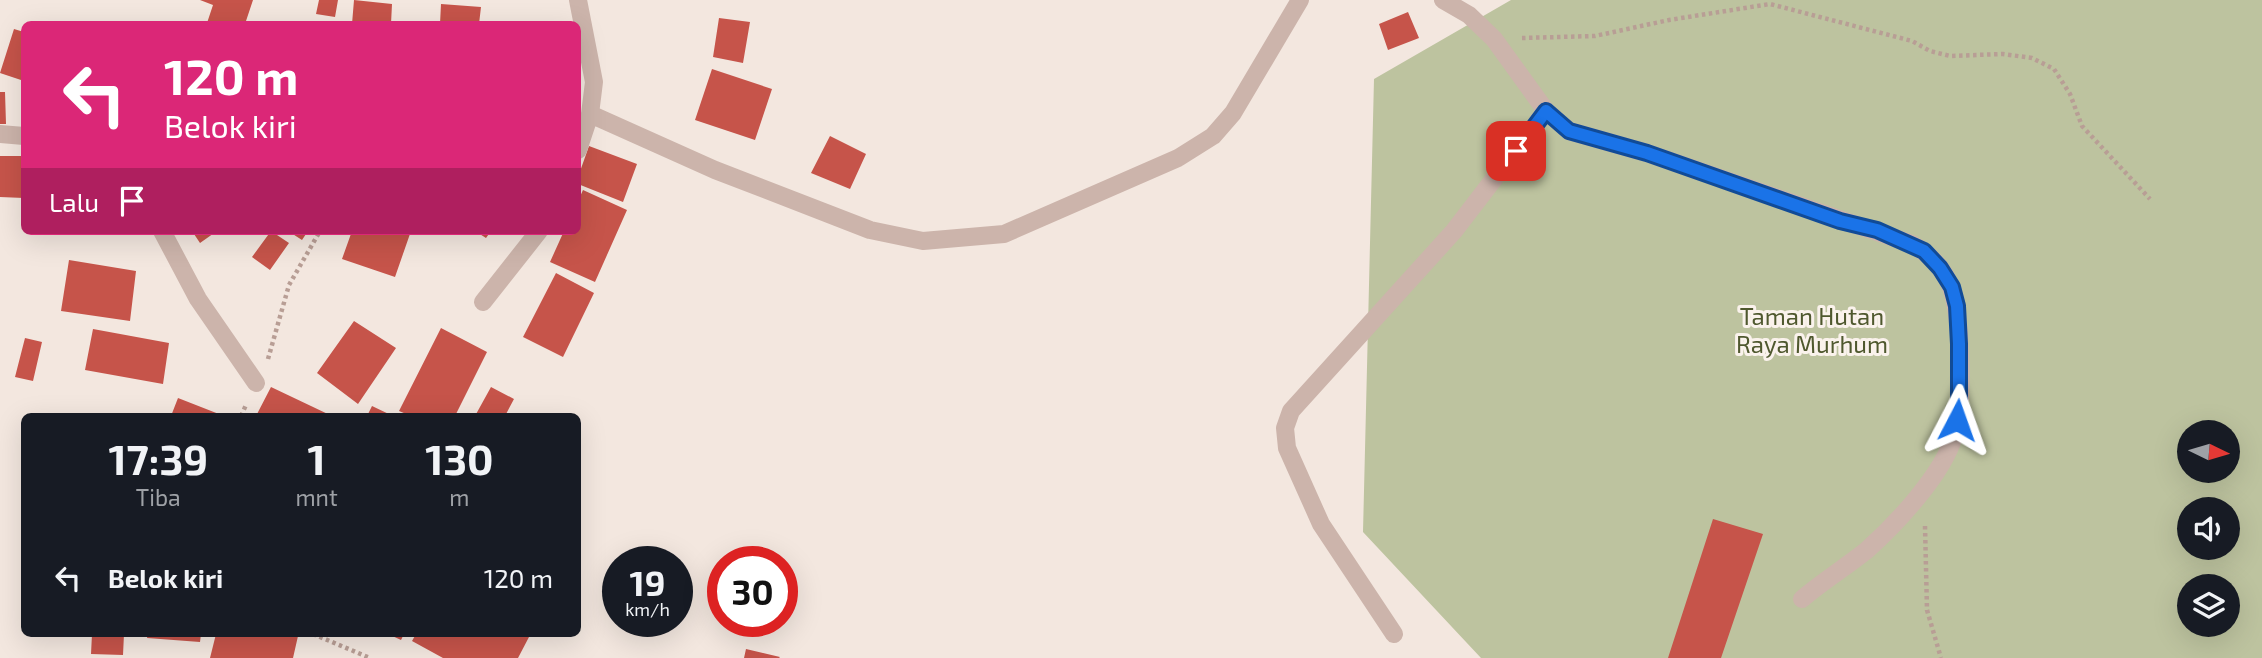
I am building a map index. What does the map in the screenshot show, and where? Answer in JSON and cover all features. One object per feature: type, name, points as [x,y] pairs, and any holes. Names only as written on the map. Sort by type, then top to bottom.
[{"type":"street","points":[[578,0],[594,82],[590,114],[581,141]]},
{"type":"street","points":[[590,114],[715,170],[870,230],[923,241],[1004,234],[1178,158],[1213,136],[1233,113],[1300,0]]},
{"type":"street","points":[[1443,0],[1469,15],[1494,38],[1546,111],[1569,131],[1647,153],[1840,221],[1877,230],[1924,251],[1940,268],[1952,287],[1957,306],[1959,404],[1954,436],[1943,463],[1926,486],[1867,550],[1802,599]]},
{"type":"street","points":[[1394,634],[1321,524],[1287,448],[1285,428],[1291,411],[1454,231],[1546,111]]},
{"type":"street","points":[[0,134],[21,136]]},
{"type":"street","points":[[164,235],[198,299],[256,383]]},
{"type":"street","points":[[483,302],[537,235]]},
{"type":"path","points":[[1494,38],[1594,36],[1669,20],[1770,4],[1912,41],[1930,51],[1950,56],[2003,54],[2032,58],[2054,69],[2070,94],[2082,126],[2150,199]]},
{"type":"path","points":[[256,383],[271,352],[289,285],[318,235]]},
{"type":"path","points":[[1926,486],[1927,610],[1941,658]]},
{"type":"path","points":[[320,637],[370,658]]},
{"type":"green space","name":"Taman Hutan Raya Murhum","points":[[1511,0],[2262,0],[2262,658],[1481,658],[1363,532],[1374,79]]},
{"type":"building","points":[[200,0],[253,0],[246,21],[208,21],[213,5]]},
{"type":"building","points":[[319,0],[338,0],[335,17],[316,14]]},
{"type":"building","points":[[354,0],[392,4],[391,21],[352,21]]},
{"type":"building","points":[[441,4],[481,7],[479,21],[440,21]]},
{"type":"building","points":[[1408,12],[1419,38],[1388,50],[1379,24]]},
{"type":"building","points":[[719,18],[750,22],[743,63],[713,57]]},
{"type":"building","points":[[14,29],[21,31],[21,80],[0,73]]},
{"type":"building","points":[[712,69],[772,89],[755,140],[695,120]]},
{"type":"building","points":[[0,92],[5,92],[6,124],[0,124]]},
{"type":"building","points":[[830,136],[866,154],[850,189],[811,173]]},
{"type":"building","points":[[589,146],[637,164],[623,202],[581,185],[581,169]]},
{"type":"building","points":[[0,156],[21,156],[21,198],[0,197]]},
{"type":"building","points":[[583,190],[627,210],[595,282],[550,262],[562,235],[581,235]]},
{"type":"building","points":[[195,235],[211,235],[200,243]]},
{"type":"building","points":[[268,235],[277,235],[289,243],[270,270],[252,257]]},
{"type":"building","points":[[351,235],[410,235],[395,277],[342,259]]},
{"type":"building","points":[[69,260],[136,271],[130,321],[61,311]]},
{"type":"building","points":[[556,273],[594,293],[563,357],[523,337]]},
{"type":"building","points":[[354,321],[396,348],[358,404],[317,373]]},
{"type":"building","points":[[441,328],[487,352],[456,413],[399,411]]},
{"type":"building","points":[[93,329],[169,343],[163,384],[85,370]]},
{"type":"building","points":[[25,338],[42,342],[33,381],[15,377]]},
{"type":"building","points":[[271,387],[326,413],[258,413]]},
{"type":"building","points":[[491,387],[514,399],[507,413],[477,413]]},
{"type":"building","points":[[178,398],[216,413],[172,413]]},
{"type":"building","points":[[372,406],[387,413],[368,413]]},
{"type":"building","points":[[1713,519],[1763,534],[1721,658],[1668,658]]},
{"type":"building","points":[[92,637],[124,637],[123,655],[91,654]]},
{"type":"building","points":[[147,637],[201,637],[200,642]]},
{"type":"building","points":[[215,637],[298,637],[293,658],[210,658]]},
{"type":"building","points":[[414,637],[529,637],[518,658],[443,658],[412,641]]},
{"type":"building","points":[[746,649],[780,657],[744,658]]},
{"type":"route","points":[[1516,151],[1546,111],[1569,131],[1647,153],[1840,221],[1877,230],[1924,251],[1940,268],[1952,287],[1957,306],[1957,420]]}]
